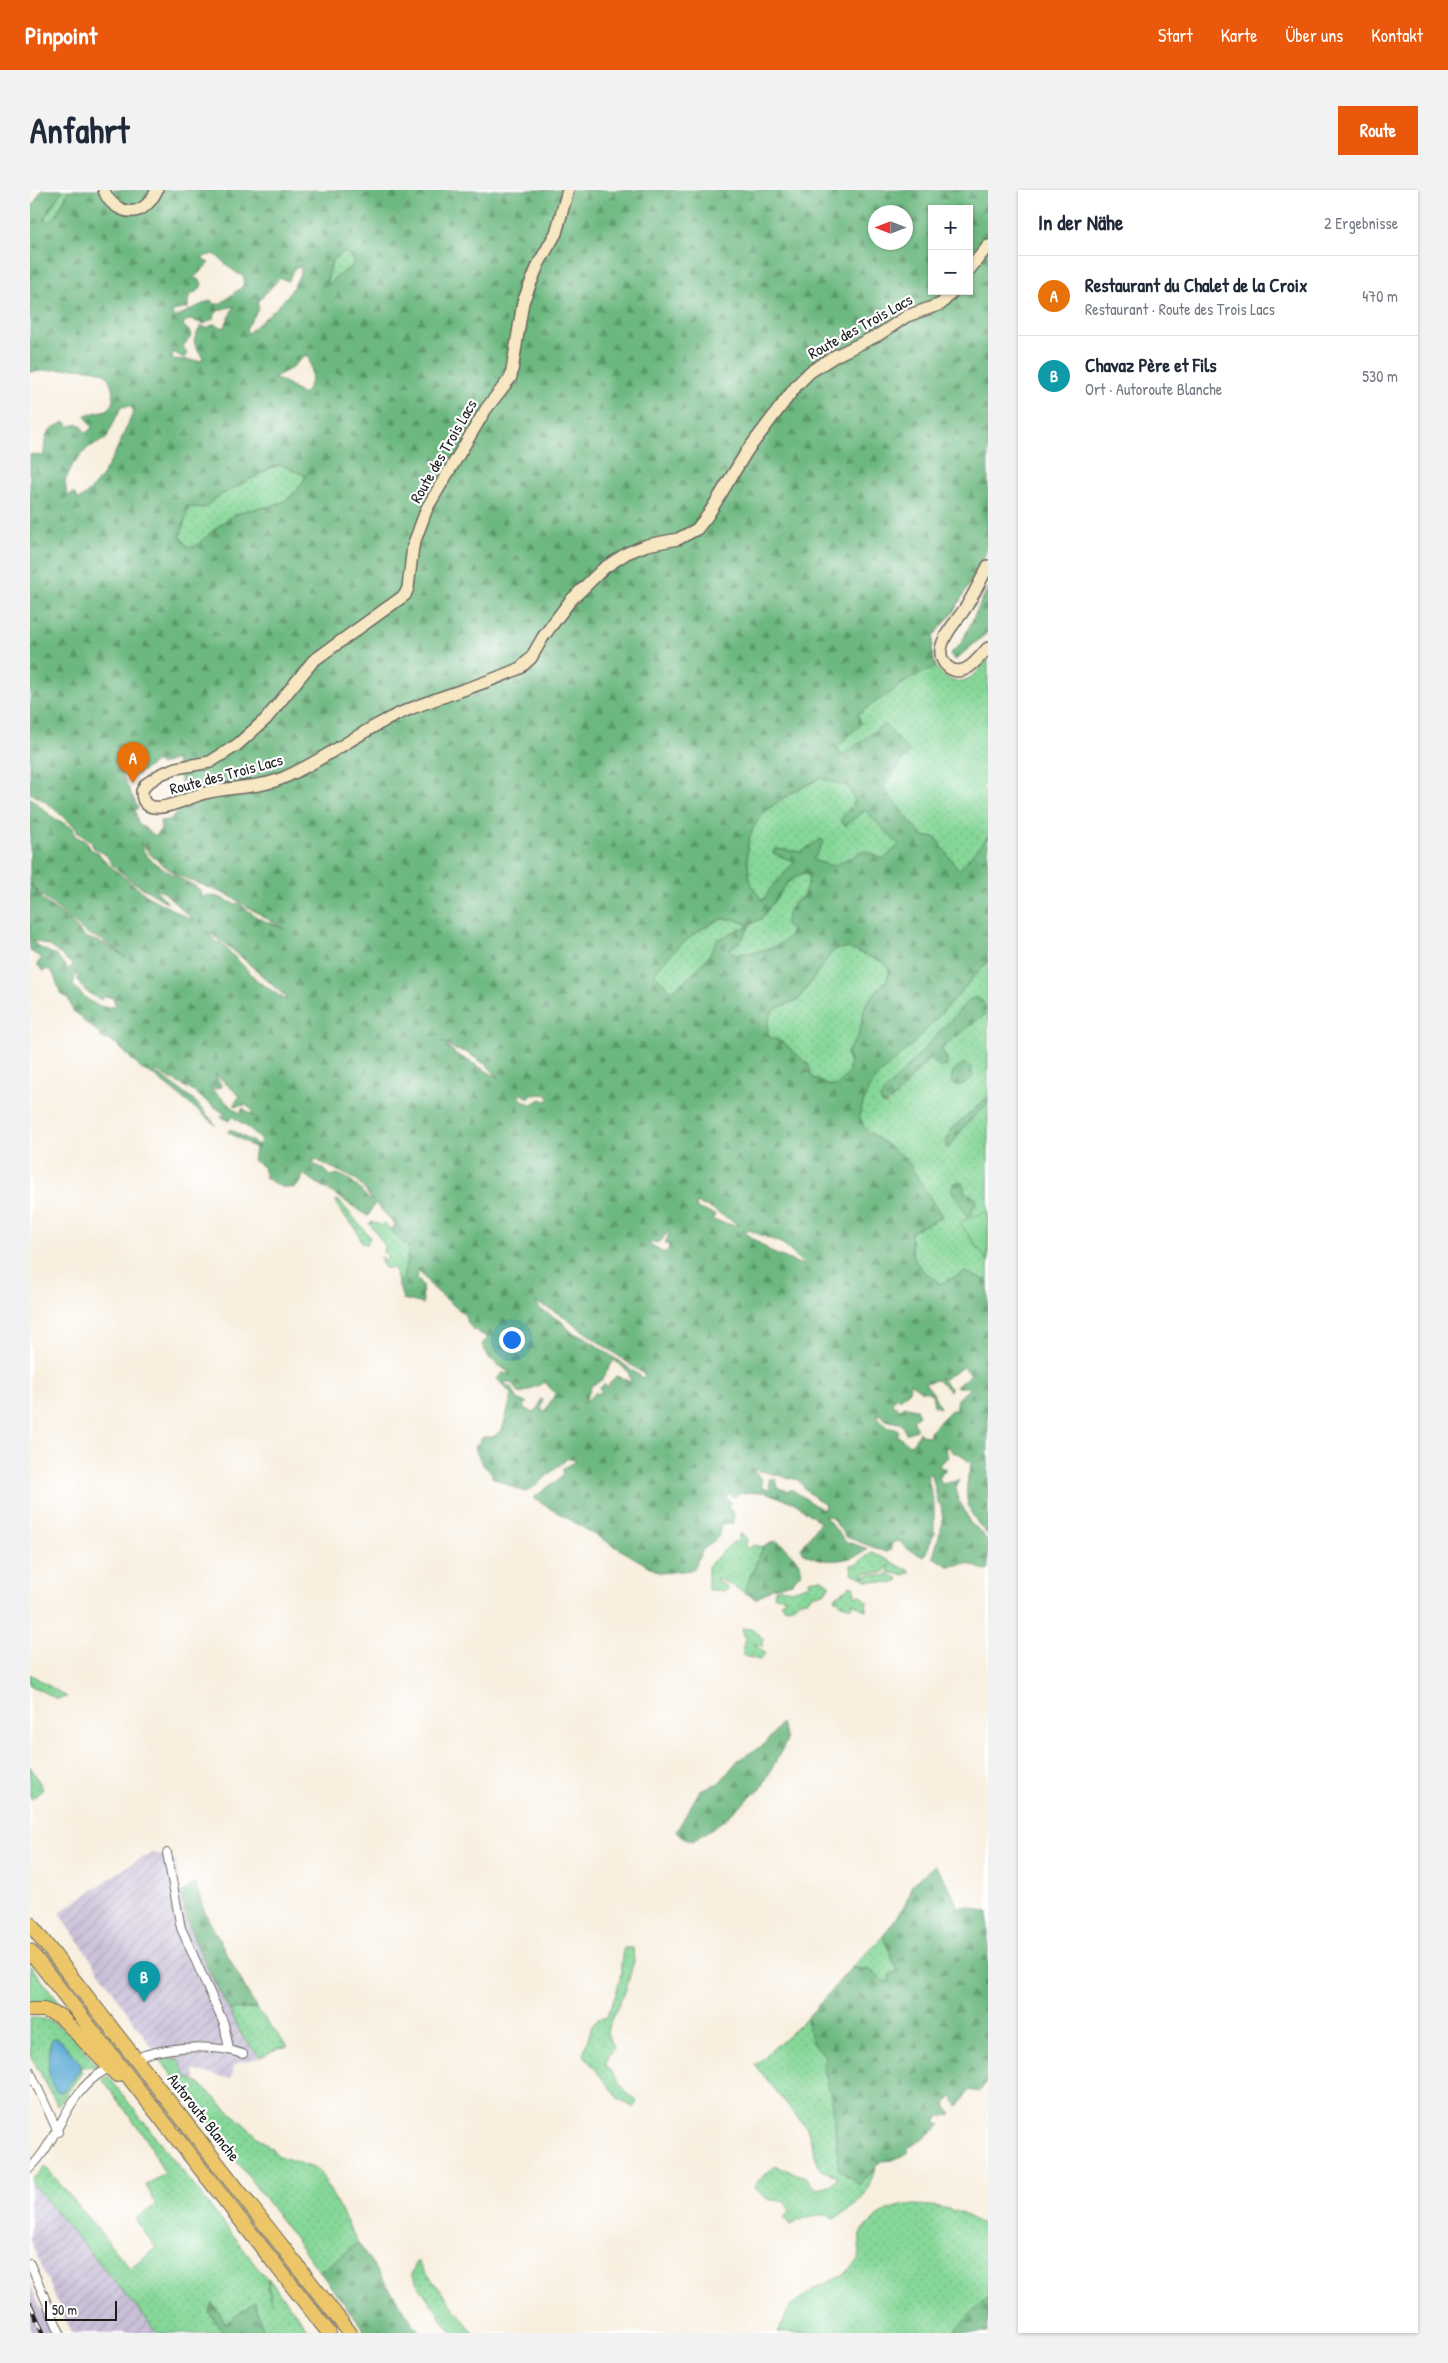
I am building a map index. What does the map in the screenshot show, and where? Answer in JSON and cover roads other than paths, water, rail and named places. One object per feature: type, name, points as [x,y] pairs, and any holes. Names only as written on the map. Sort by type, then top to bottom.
[{"type":"highway","name":"Autoroute Blanche","points":[[30,1924],[350,2333]]},
{"type":"highway","points":[[30,1951],[329,2333]]},
{"type":"highway","points":[[30,2010],[48,2010],[64,2018],[184,2147]]},
{"type":"street","points":[[104,190],[111,204],[128,211],[137,211],[146,206],[157,190]]},
{"type":"street","name":"Route des Trois Lacs","points":[[568,190],[556,233],[539,263],[523,302],[511,377],[486,408],[427,508],[413,546],[408,588],[405,595],[313,661],[266,719],[224,754],[203,764],[169,771],[150,781],[142,791],[144,801],[148,805],[163,807],[203,794],[260,785],[282,779],[321,759],[400,713],[520,668],[531,658],[570,601],[604,568],[627,553],[647,545],[678,538],[697,529],[708,515],[747,451],[797,385],[810,372],[835,356],[880,334],[907,316],[941,304],[949,295]]},
{"type":"street","points":[[973,265],[988,246]]},
{"type":"street","points":[[988,566],[966,607],[945,638],[941,653],[945,665],[960,671],[973,664],[988,648]]},
{"type":"street","points":[[167,1853],[168,1866],[183,1935],[222,2019],[229,2049]]},
{"type":"street","points":[[144,2055],[167,2050],[197,2048],[229,2049],[243,2054]]},
{"type":"street","points":[[30,2071],[58,2132]]},
{"type":"street","points":[[30,2168],[45,2152],[58,2132],[83,2086],[104,2071]]},
{"type":"street","points":[[30,2264],[60,2333]]},
{"type":"water","points":[[52,2039],[60,2040],[80,2063],[81,2067],[65,2090],[58,2092],[51,2083],[49,2067],[50,2044]]},
{"type":"railway","points":[[30,2304],[43,2333]]},
{"type":"place","name":"Restaurant du Chalet de la Croix","points":[[133,783]]},
{"type":"place","name":"Chavaz Père et Fils","points":[[144,2002]]}]
